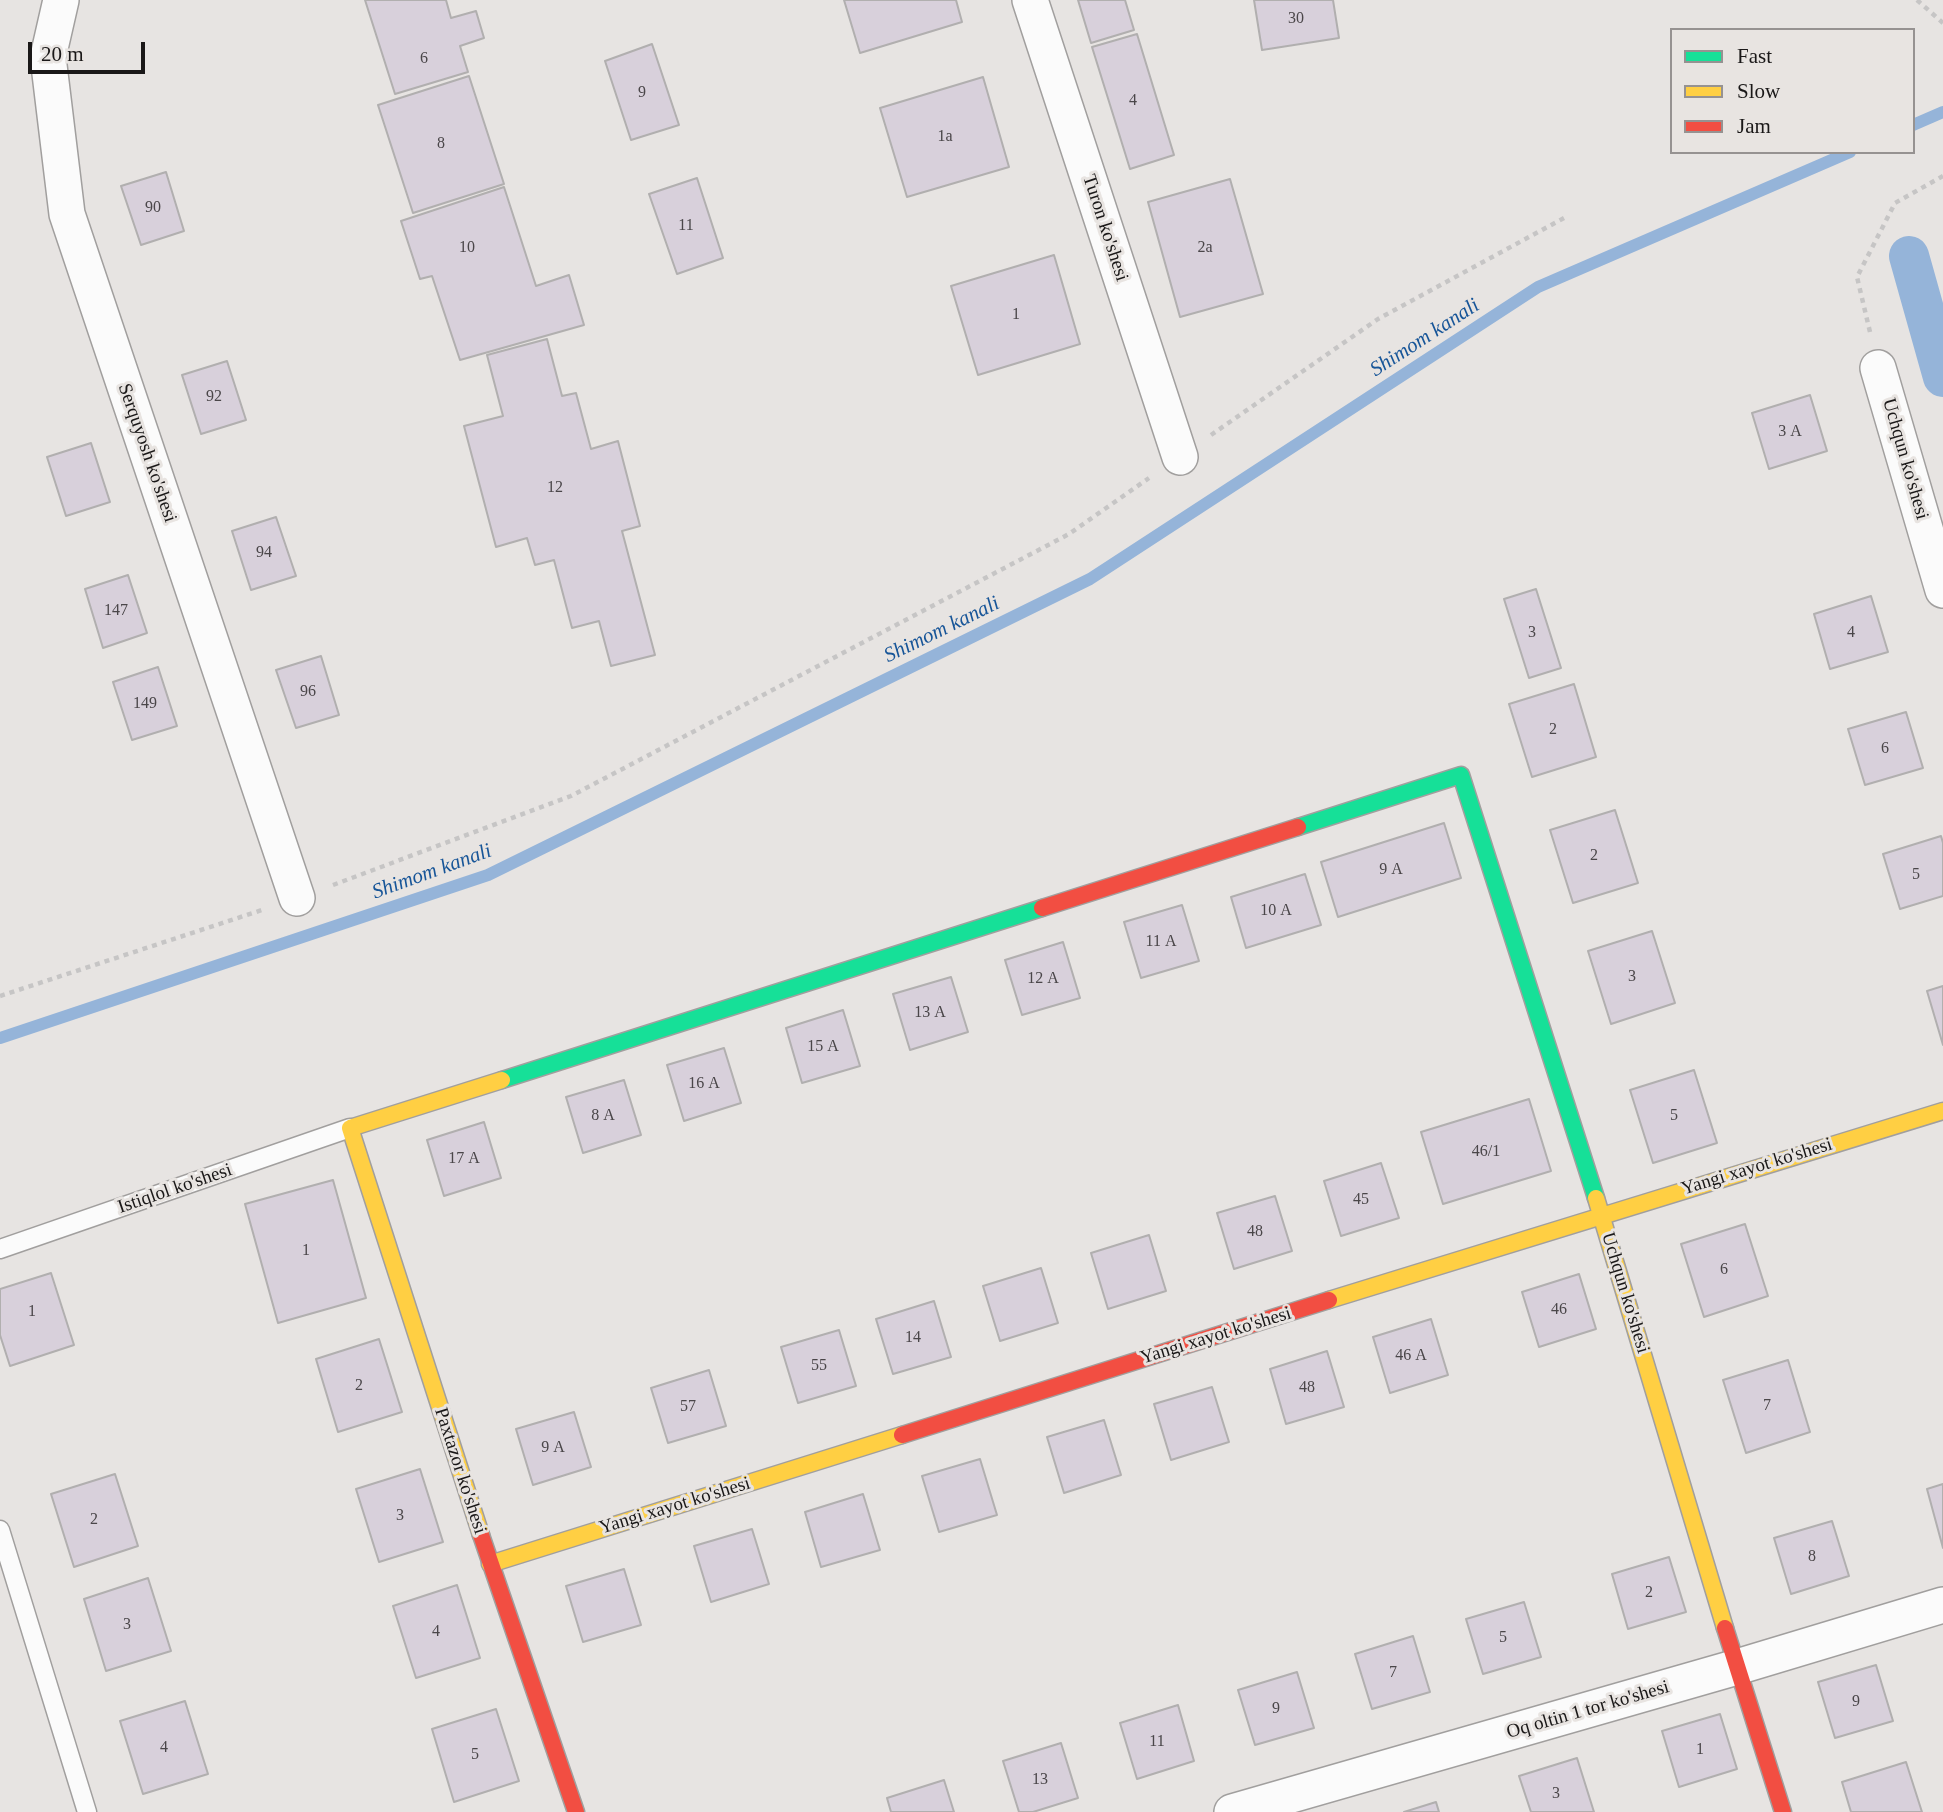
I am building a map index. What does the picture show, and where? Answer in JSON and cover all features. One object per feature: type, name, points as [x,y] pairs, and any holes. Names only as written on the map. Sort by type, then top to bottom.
[{"type":"street","name":"Serquyosh ko'shesi","points":[[61,0],[48,57],[67,214],[297,898]]},
{"type":"street","name":"Turon ko'shesi","points":[[1030,0],[1180,457]]},
{"type":"street","name":"Uchqun ko'shesi","points":[[1878,368],[1943,590]]},
{"type":"street","name":"Uchqun ko'shesi","points":[[350,1128],[1461,775],[1601,1215],[1783,1812]]},
{"type":"street","name":"Yangi xayot ko'shesi","points":[[490,1564],[1601,1215],[1943,1111]]},
{"type":"street","name":"Paxtazor ko'shesi","points":[[350,1128],[490,1564],[576,1812]]},
{"type":"street","name":"Oq oltin 1 tor ko'shesi","points":[[1232,1812],[1943,1605]]},
{"type":"lane","name":"Istiqlol ko'shesi","points":[[0,1250],[350,1128]]},
{"type":"lane","points":[[0,1530],[87,1812]]},
{"type":"path","points":[[1917,0],[1943,23]]},
{"type":"path","points":[[1878,368],[1857,277],[1895,203],[1943,176]]},
{"type":"path","points":[[0,996],[297,898],[571,796],[1069,534],[1378,319],[1564,218]]},
{"type":"building","points":[[365,0],[446,0],[451,18],[476,11],[484,38],[460,46],[468,72],[395,94]]},
{"type":"building","points":[[844,0],[956,0],[962,22],[860,53]]},
{"type":"building","points":[[1078,0],[1125,0],[1134,30],[1091,43]]},
{"type":"building","points":[[1254,0],[1333,0],[1339,38],[1262,50]]},
{"type":"building","points":[[1137,34],[1174,155],[1130,169],[1092,47]]},
{"type":"building","points":[[652,44],[679,125],[631,140],[605,61]]},
{"type":"building","points":[[469,76],[504,184],[413,213],[378,105]]},
{"type":"building","points":[[983,77],[1009,167],[907,197],[880,108]]},
{"type":"building","points":[[166,172],[184,231],[141,245],[121,186]]},
{"type":"building","points":[[697,178],[723,258],[677,274],[649,194]]},
{"type":"building","points":[[1230,179],[1263,294],[1180,317],[1148,202]]},
{"type":"building","points":[[504,187],[536,286],[569,275],[584,325],[460,360],[432,276],[420,279],[401,221]]},
{"type":"building","points":[[1054,255],[1080,344],[978,375],[951,286]]},
{"type":"building","points":[[547,339],[562,396],[576,393],[591,449],[618,441],[640,526],[622,531],[655,655],[611,666],[599,621],[572,628],[554,560],[535,565],[527,538],[496,547],[464,426],[503,416],[487,355]]},
{"type":"building","points":[[227,361],[246,420],[201,434],[182,375]]},
{"type":"building","points":[[1810,395],[1827,451],[1769,469],[1752,413]]},
{"type":"building","points":[[91,443],[110,502],[66,516],[47,457]]},
{"type":"building","points":[[276,517],[296,576],[251,590],[232,531]]},
{"type":"building","points":[[128,575],[147,633],[103,648],[85,589]]},
{"type":"building","points":[[1536,589],[1561,668],[1529,678],[1504,599]]},
{"type":"building","points":[[1871,596],[1888,652],[1830,669],[1814,614]]},
{"type":"building","points":[[321,656],[339,715],[296,728],[276,670]]},
{"type":"building","points":[[158,667],[177,726],[132,740],[113,682]]},
{"type":"building","points":[[1574,684],[1596,757],[1532,777],[1509,704]]},
{"type":"building","points":[[1906,712],[1923,768],[1865,785],[1848,729]]},
{"type":"building","points":[[1615,810],[1638,883],[1573,903],[1550,830]]},
{"type":"building","points":[[1444,823],[1461,878],[1338,917],[1321,862]]},
{"type":"building","points":[[1941,836],[1943,896],[1900,909],[1883,854]]},
{"type":"building","points":[[1305,874],[1321,925],[1246,948],[1231,897]]},
{"type":"building","points":[[1182,905],[1199,961],[1141,978],[1124,922]]},
{"type":"building","points":[[1652,931],[1675,1003],[1611,1024],[1588,951]]},
{"type":"building","points":[[1063,942],[1080,998],[1022,1015],[1005,960]]},
{"type":"building","points":[[951,977],[968,1032],[910,1050],[893,994]]},
{"type":"building","points":[[1943,986],[1943,1045],[1927,991]]},
{"type":"building","points":[[843,1010],[860,1066],[802,1083],[786,1028]]},
{"type":"building","points":[[724,1048],[741,1103],[684,1121],[667,1065]]},
{"type":"building","points":[[1694,1070],[1717,1143],[1653,1163],[1630,1090]]},
{"type":"building","points":[[624,1080],[641,1135],[583,1153],[566,1097]]},
{"type":"building","points":[[1529,1099],[1551,1171],[1443,1204],[1421,1132]]},
{"type":"building","points":[[484,1122],[501,1178],[444,1196],[427,1140]]},
{"type":"building","points":[[1381,1163],[1399,1218],[1341,1236],[1324,1181]]},
{"type":"building","points":[[333,1180],[366,1298],[278,1323],[245,1204]]},
{"type":"building","points":[[1275,1196],[1292,1251],[1234,1269],[1217,1213]]},
{"type":"building","points":[[1745,1224],[1768,1296],[1704,1317],[1681,1244]]},
{"type":"building","points":[[1149,1235],[1166,1291],[1108,1309],[1091,1253]]},
{"type":"building","points":[[1041,1268],[1058,1323],[1000,1341],[983,1286]]},
{"type":"building","points":[[51,1273],[74,1345],[10,1366],[0,1335],[0,1289]]},
{"type":"building","points":[[1579,1274],[1596,1329],[1539,1347],[1522,1292]]},
{"type":"building","points":[[934,1301],[951,1357],[893,1374],[876,1319]]},
{"type":"building","points":[[1431,1319],[1448,1375],[1390,1393],[1373,1337]]},
{"type":"building","points":[[839,1330],[856,1386],[798,1403],[781,1347]]},
{"type":"building","points":[[379,1339],[402,1412],[338,1432],[316,1359]]},
{"type":"building","points":[[1327,1351],[1344,1407],[1286,1424],[1270,1369]]},
{"type":"building","points":[[1788,1360],[1810,1432],[1746,1453],[1723,1380]]},
{"type":"building","points":[[709,1370],[726,1426],[668,1443],[651,1388]]},
{"type":"building","points":[[1212,1387],[1229,1442],[1171,1460],[1154,1404]]},
{"type":"building","points":[[574,1412],[591,1467],[533,1485],[516,1429]]},
{"type":"building","points":[[1104,1420],[1121,1475],[1064,1493],[1047,1437]]},
{"type":"building","points":[[980,1459],[997,1515],[939,1532],[922,1476]]},
{"type":"building","points":[[420,1469],[443,1542],[379,1562],[356,1489]]},
{"type":"building","points":[[115,1474],[138,1546],[74,1567],[51,1494]]},
{"type":"building","points":[[1943,1484],[1943,1548],[1927,1489]]},
{"type":"building","points":[[863,1494],[880,1550],[821,1567],[805,1512]]},
{"type":"building","points":[[1832,1521],[1849,1576],[1791,1594],[1774,1538]]},
{"type":"building","points":[[752,1529],[769,1584],[711,1602],[694,1546]]},
{"type":"building","points":[[1669,1557],[1686,1612],[1628,1629],[1612,1574]]},
{"type":"building","points":[[624,1569],[641,1625],[583,1642],[566,1586]]},
{"type":"building","points":[[148,1578],[171,1651],[106,1671],[84,1599]]},
{"type":"building","points":[[457,1585],[480,1658],[416,1678],[393,1606]]},
{"type":"building","points":[[1524,1602],[1541,1657],[1483,1674],[1466,1619]]},
{"type":"building","points":[[1413,1636],[1430,1692],[1372,1709],[1355,1654]]},
{"type":"building","points":[[1876,1665],[1893,1721],[1835,1738],[1818,1682]]},
{"type":"building","points":[[1297,1672],[1314,1728],[1255,1745],[1238,1690]]},
{"type":"building","points":[[185,1701],[208,1774],[143,1794],[120,1721]]},
{"type":"building","points":[[1178,1705],[1194,1761],[1137,1779],[1120,1723]]},
{"type":"building","points":[[496,1709],[519,1781],[454,1802],[432,1729]]},
{"type":"building","points":[[1720,1714],[1737,1769],[1679,1787],[1662,1731]]},
{"type":"building","points":[[1061,1743],[1078,1798],[1033,1812],[1019,1812],[1003,1761]]},
{"type":"building","points":[[1577,1758],[1594,1812],[1531,1812],[1519,1776]]},
{"type":"building","points":[[1906,1762],[1922,1812],[1851,1812],[1842,1782]]},
{"type":"building","points":[[944,1780],[954,1812],[891,1812],[887,1798]]},
{"type":"building","points":[[1436,1802],[1439,1812],[1404,1812]]},
{"type":"waterway","name":"Shimom kanali","points":[[1915,124],[1943,112]]},
{"type":"waterway","name":"Shimom kanali","points":[[0,1038],[488,875],[1090,579],[1538,287],[1845,154]]},
{"type":"waterway","points":[[1909,256],[1943,377]]},
{"type":"traffic: fast","points":[[1298,827],[1461,775],[1596,1198]]},
{"type":"traffic: fast","points":[[502,1080],[1042,908]]},
{"type":"traffic: slow","points":[[481,1535],[350,1128],[502,1080]]},
{"type":"traffic: slow","points":[[1329,1300],[1943,1111]]},
{"type":"traffic: slow","points":[[1596,1198],[1725,1628]]},
{"type":"traffic: slow","points":[[490,1564],[902,1435]]},
{"type":"traffic: jam","points":[[1042,908],[1298,827]]},
{"type":"traffic: jam","points":[[902,1435],[1329,1300]]},
{"type":"traffic: jam","points":[[481,1535],[576,1812]]},
{"type":"traffic: jam","points":[[1725,1628],[1783,1812]]}]
